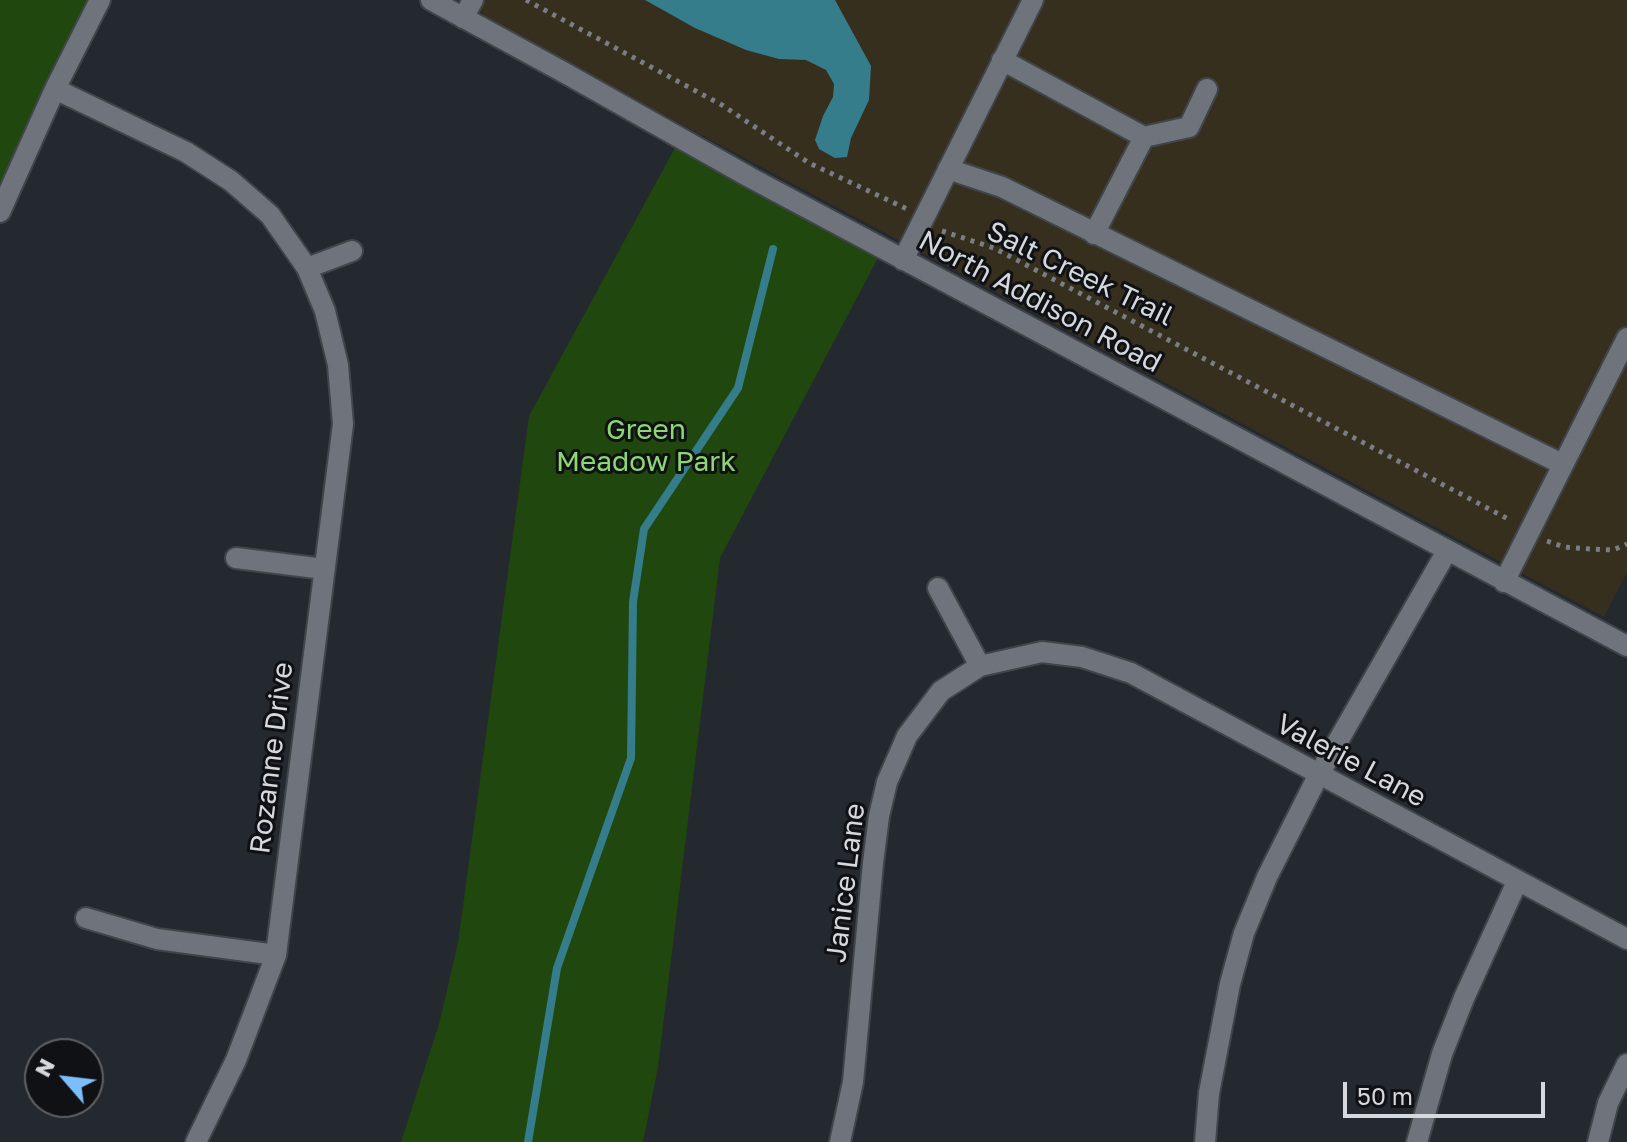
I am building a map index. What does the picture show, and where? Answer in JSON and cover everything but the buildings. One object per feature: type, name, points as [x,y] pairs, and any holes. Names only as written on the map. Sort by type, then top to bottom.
[{"type":"street","points":[[0,212],[55,89],[100,0]]},
{"type":"street","name":"North Addison Road","points":[[431,0],[468,9],[903,260],[1627,646]]},
{"type":"street","points":[[903,260],[1033,0]]},
{"type":"street","points":[[1002,60],[1144,137],[1189,127],[1207,89]]},
{"type":"street","name":"Rozanne Drive","points":[[55,89],[186,152],[231,181],[270,215],[307,268],[325,311],[338,365],[343,424],[276,955],[236,1060],[196,1142]]},
{"type":"street","points":[[1094,234],[1144,137]]},
{"type":"street","points":[[948,169],[1002,187],[1562,464]]},
{"type":"street","points":[[307,268],[352,251]]},
{"type":"street","points":[[1504,582],[1627,338]]},
{"type":"street","points":[[1205,1142],[1212,1077],[1230,984],[1244,933],[1267,877],[1318,776],[1447,551]]},
{"type":"street","points":[[236,558],[324,569]]},
{"type":"street","points":[[938,588],[980,666]]},
{"type":"street","name":"Valerie Lane","points":[[1042,652],[1082,657],[1131,673],[1627,939]]},
{"type":"street","name":"Janice Lane","points":[[840,1142],[853,1082],[873,863],[887,782],[907,736],[941,691],[980,666],[1042,652]]},
{"type":"street","points":[[1417,1142],[1442,1054],[1517,882]]},
{"type":"street","points":[[86,918],[157,939],[276,955]]},
{"type":"street","points":[[1598,1142],[1608,1103],[1627,1064]]},
{"type":"path","name":"Salt Creek Trail","points":[[526,0],[722,105],[809,163],[944,232],[994,248],[1528,531],[1564,547],[1613,550],[1627,544]]},
{"type":"shaded area","points":[[473,0],[1627,0],[1627,572],[1604,617],[488,21]]},
{"type":"green space","points":[[0,0],[102,0],[0,202]]},
{"type":"green space","name":"Green Meadow Park","points":[[677,144],[880,254],[720,558],[658,1067],[643,1142],[401,1142],[439,1024],[458,943],[529,416]]},
{"type":"water","points":[[645,0],[835,0],[871,66],[869,100],[851,138],[847,157],[835,158],[819,149],[815,140],[833,97],[834,84],[826,70],[806,60],[779,59],[746,50],[695,28]]},
{"type":"waterway","points":[[528,1142],[557,968],[631,758],[633,602],[644,529],[738,388],[773,249]]}]
